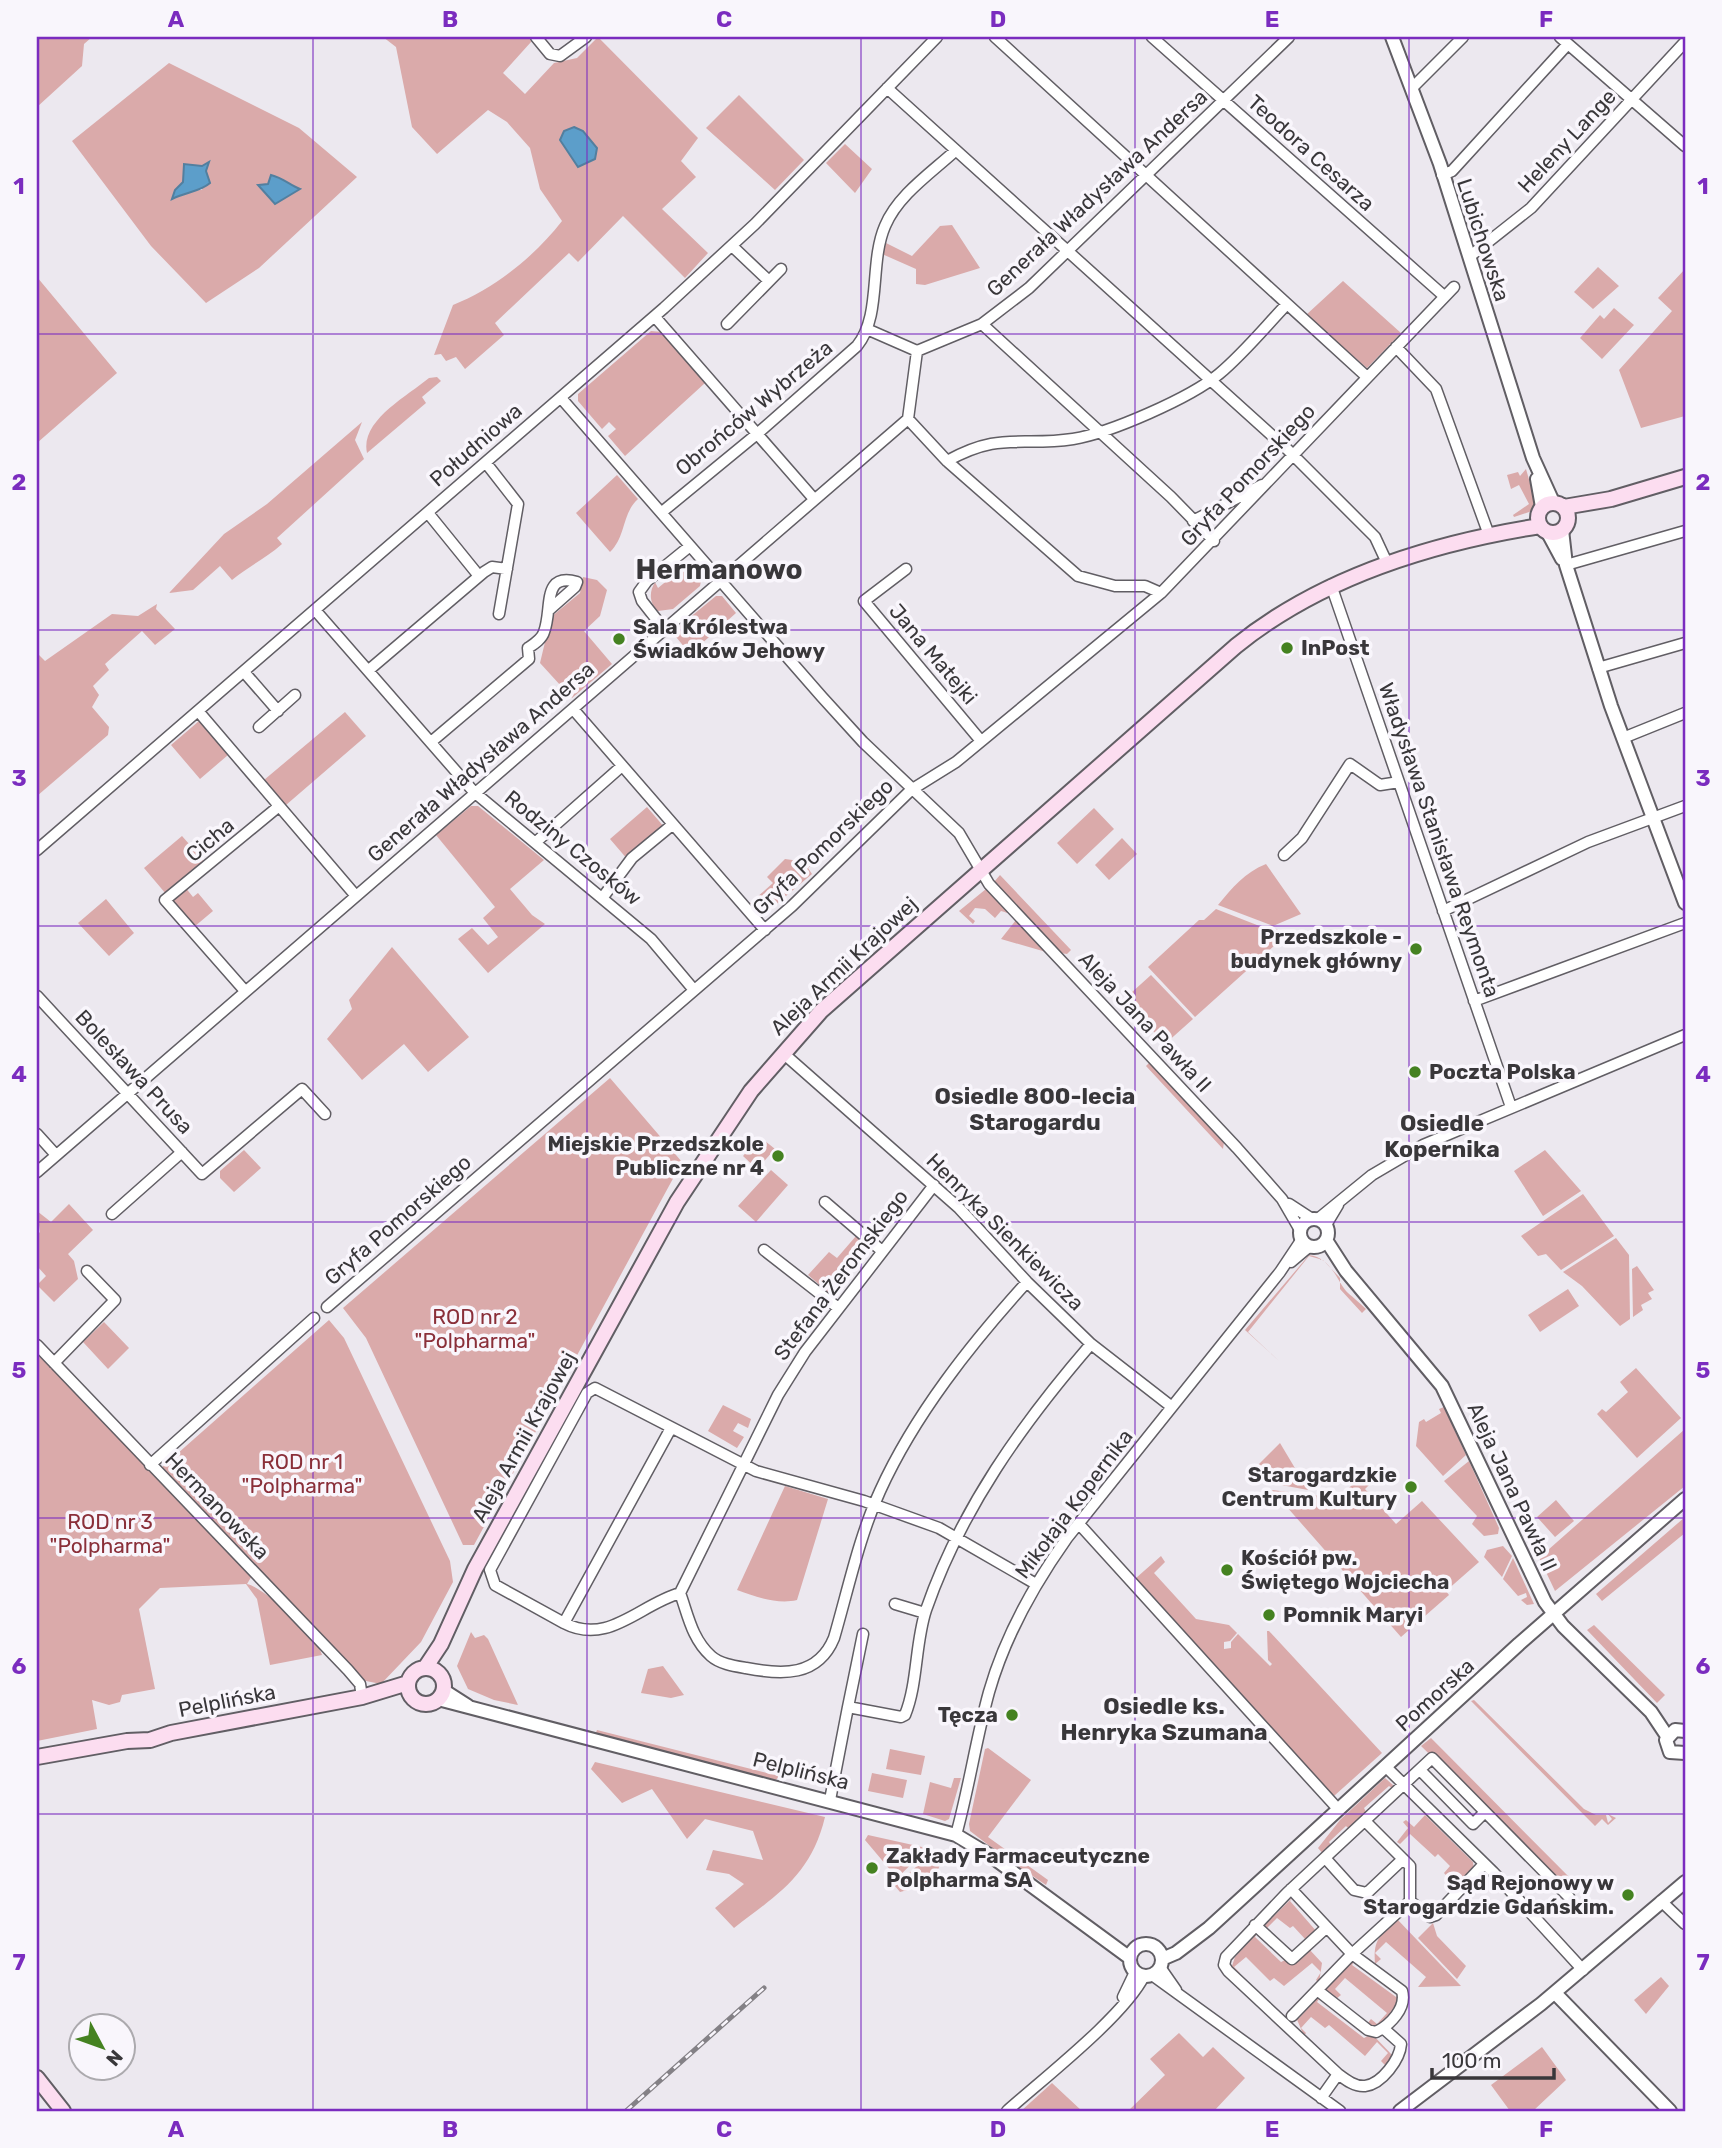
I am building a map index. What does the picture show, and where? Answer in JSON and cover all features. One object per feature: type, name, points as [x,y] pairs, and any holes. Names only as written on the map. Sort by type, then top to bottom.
[{"type":"main road","name":"Aleja Armii Krajowej","points":[[431,1670],[476,1567],[677,1202],[723,1129],[783,1053],[821,1011],[1236,646],[1285,609],[1331,585],[1388,565],[1685,477]]},
{"type":"main road","points":[[431,1670],[443,1680],[441,1694],[424,1704],[409,1689],[412,1674],[431,1670]]},
{"type":"main road","name":"Pelplińska","points":[[37,1757],[127,1741],[149,1733],[171,1733],[409,1689]]},
{"type":"main road","points":[[37,2078],[63,2111]]},
{"type":"street","points":[[536,37],[550,54],[560,56],[586,37]]},
{"type":"street","name":"Południowa","points":[[37,850],[655,317],[732,246],[937,37]]},
{"type":"street","points":[[995,37],[1367,377]]},
{"type":"street","name":"Teodora Cesarza","points":[[1152,37],[1444,296]]},
{"type":"street","name":"Generała Władysława Andersa","points":[[917,351],[982,324],[1029,288],[1289,37]]},
{"type":"street","name":"Lubichowska","points":[[1392,37],[1469,257],[1598,668],[1685,903]]},
{"type":"street","points":[[1412,88],[1463,37]]},
{"type":"street","points":[[1442,175],[1452,171],[1564,40],[1685,146]]},
{"type":"street","name":"Heleny Lange","points":[[1469,257],[1531,208],[1685,41]]},
{"type":"street","points":[[887,88],[1293,456],[1376,537],[1388,565]]},
{"type":"street","points":[[955,151],[916,186],[886,223],[878,246],[869,330],[917,351],[908,419],[947,461],[1078,576],[1115,586],[1145,586],[1161,593]]},
{"type":"street","points":[[732,246],[768,281]]},
{"type":"street","points":[[727,324],[781,269]]},
{"type":"street","name":"Gryfa Pomorskiego","points":[[327,1307],[765,930],[915,788],[948,768],[1161,593],[1454,287]]},
{"type":"street","points":[[947,461],[987,443],[1016,439],[1062,441],[1100,432],[1156,409],[1217,376],[1287,304]]},
{"type":"street","points":[[655,317],[814,499]]},
{"type":"street","points":[[982,324],[1171,497],[1213,541]]},
{"type":"street","name":"Obrońców Wybrzeża","points":[[662,512],[757,434],[857,346],[869,330]]},
{"type":"street","points":[[1396,346],[1436,389],[1491,534]]},
{"type":"street","name":"Aleja Jana Pawła II","points":[[561,398],[855,733],[959,833],[993,888],[1282,1199],[1311,1240],[1346,1271],[1442,1386],[1542,1597],[1553,1614],[1651,1712],[1658,1714],[1676,1732],[1666,1744],[1670,1752],[1685,1753]]},
{"type":"street","name":"Generała Władysława Andersa","points":[[37,1172],[908,419]]},
{"type":"street","points":[[486,463],[518,503],[499,614]]},
{"type":"street","points":[[1193,521],[1268,482]]},
{"type":"street","points":[[428,513],[480,576]]},
{"type":"street","points":[[1566,565],[1685,531]]},
{"type":"street","points":[[664,629],[642,601],[639,592],[647,580],[690,546]]},
{"type":"street","points":[[370,669],[492,567],[507,569]]},
{"type":"street","name":"Jana Matejki","points":[[906,569],[864,601],[981,740]]},
{"type":"street","name":"Władysława Stanisława Reymonta","points":[[1331,585],[1511,1107]]},
{"type":"street","name":"Rodziny Czosków","points":[[315,610],[370,669],[474,792],[651,939],[694,990]]},
{"type":"street","points":[[431,742],[529,659],[528,648],[544,635],[549,610]]},
{"type":"street","points":[[1598,668],[1685,643]]},
{"type":"street","points":[[244,672],[278,710]]},
{"type":"street","points":[[258,727],[295,695]]},
{"type":"street","points":[[573,709],[765,930]]},
{"type":"street","points":[[198,711],[356,896]]},
{"type":"street","points":[[1623,738],[1685,713]]},
{"type":"street","points":[[1284,855],[1302,838],[1350,764],[1380,785],[1399,782]]},
{"type":"street","points":[[536,842],[622,766]]},
{"type":"street","points":[[1443,911],[1588,842],[1685,806]]},
{"type":"street","name":"Cicha","points":[[245,991],[164,900],[278,807]]},
{"type":"street","points":[[603,897],[632,858],[672,825]]},
{"type":"street","points":[[1474,1001],[1685,923]]},
{"type":"street","name":"Bolesława Prusa","points":[[37,996],[128,1091],[202,1174],[302,1089],[325,1114]]},
{"type":"street","points":[[1311,1240],[1319,1221],[1340,1201],[1372,1175],[1423,1144],[1685,1035]]},
{"type":"street","name":"Henryka Sienkiewicza","points":[[783,1053],[934,1185],[1027,1282],[1091,1343],[1172,1407]]},
{"type":"street","points":[[37,1134],[56,1155]]},
{"type":"street","points":[[112,1214],[183,1152]]},
{"type":"street","name":"Stefana Żeromskiego","points":[[744,1465],[778,1395],[836,1307],[934,1185]]},
{"type":"street","name":"Aleja Jana Pawła II","points":[[1282,1199],[1319,1221]]},
{"type":"street","points":[[825,1202],[882,1251]]},
{"type":"street","points":[[1311,1240],[1319,1221]]},
{"type":"street","name":"Mikołaja Kopernika","points":[[956,1835],[994,1676],[1013,1628],[1036,1584],[1079,1524],[1172,1407],[1280,1272],[1311,1240]]},
{"type":"street","points":[[764,1250],[836,1307]]},
{"type":"street","points":[[54,1363],[115,1300],[87,1271]]},
{"type":"street","points":[[680,1593],[696,1637],[717,1660],[776,1673],[808,1668],[823,1657],[834,1639],[875,1505],[896,1459],[928,1406],[1027,1282]]},
{"type":"street","points":[[150,1465],[314,1318]]},
{"type":"street","points":[[848,1707],[901,1717],[905,1715],[925,1613],[957,1537],[988,1477],[1017,1435],[1091,1343]]},
{"type":"street","name":"Hermanowska","points":[[37,1345],[348,1670],[368,1696]]},
{"type":"street","name":"Aleja Armii Krajowej","points":[[564,1623],[495,1585],[490,1570],[587,1393],[595,1388],[671,1428]]},
{"type":"street","points":[[744,1465],[680,1593],[615,1624],[587,1632],[564,1623],[671,1428],[744,1465],[875,1505],[957,1537],[1036,1584]]},
{"type":"street","name":"Pomorska","points":[[1152,1966],[1173,1946],[1213,1923],[1553,1614],[1685,1499]]},
{"type":"street","points":[[1079,1524],[1338,1809]]},
{"type":"street","points":[[895,1604],[925,1613]]},
{"type":"street","points":[[830,1800],[863,1633]]},
{"type":"street","name":"Pelplińska","points":[[441,1694],[468,1706],[956,1835],[1097,1933],[1133,1953],[1147,1944],[1152,1966]]},
{"type":"street","points":[[1383,2028],[1401,2044],[1396,2061],[1374,2083],[1365,2086],[1349,2082],[1273,2016],[1224,1965],[1226,1957],[1255,1925],[1432,1758],[1569,1897]]},
{"type":"street","points":[[1385,1766],[1583,1970]]},
{"type":"street","points":[[1420,1770],[1473,1824],[1485,1812]]},
{"type":"street","points":[[1366,1822],[1410,1866],[1410,1901],[1424,1915],[1436,1915],[1483,1864]]},
{"type":"street","points":[[1326,1859],[1354,1890],[1367,1892],[1403,1859]]},
{"type":"street","points":[[1401,2111],[1555,1993],[1685,1882]]},
{"type":"street","points":[[1292,1889],[1352,1954],[1402,1991],[1404,1999],[1401,2007],[1383,2028],[1376,2032],[1368,2030],[1317,1990]]},
{"type":"street","points":[[1292,2016],[1352,1954],[1410,1901]]},
{"type":"street","points":[[1661,1901],[1685,1924]]},
{"type":"street","points":[[1255,1925],[1292,1959],[1326,1928]]},
{"type":"street","points":[[1133,1953],[1152,1966],[1178,1993],[1340,2111]]},
{"type":"street","points":[[1007,2111],[1112,2015],[1152,1966]]},
{"type":"street","points":[[1555,1993],[1670,2111]]},
{"type":"street","points":[[1321,2098],[1338,2074]]},
{"type":"green space","points":[[37,37],[92,37],[84,44],[82,66],[37,107]]},
{"type":"green space","points":[[383,37],[530,37],[531,42],[503,73],[525,94],[554,63],[577,58],[598,37],[698,138],[681,161],[696,177],[662,209],[708,253],[685,278],[623,216],[578,262],[569,253],[495,323],[504,335],[465,369],[456,357],[446,361],[441,354],[434,355],[453,305],[484,290],[513,270],[539,247],[562,221],[540,189],[530,148],[507,122],[488,110],[437,154],[412,127],[396,47]]},
{"type":"green space","points":[[169,63],[299,128],[357,177],[259,268],[206,303],[151,246],[72,141]],"holes":[[[207,163],[202,190],[175,190],[183,182],[185,164],[202,166]]]},
{"type":"green space","points":[[739,95],[804,160],[775,190],[706,128]]},
{"type":"green space","points":[[845,144],[872,169],[855,193],[826,163]]},
{"type":"green space","points":[[952,225],[980,268],[925,285],[916,284],[916,269],[882,254],[884,242],[912,256],[940,226]]},
{"type":"green space","points":[[1598,267],[1619,286],[1593,309],[1574,292]]},
{"type":"green space","points":[[1685,269],[1685,416],[1641,428],[1619,370],[1672,311],[1658,298]]},
{"type":"green space","points":[[37,277],[117,373],[37,443]]},
{"type":"green space","points":[[1343,281],[1401,333],[1367,368],[1306,315]]},
{"type":"green space","points":[[1614,308],[1634,325],[1602,359],[1580,338],[1600,315],[1604,319]]},
{"type":"green space","points":[[651,331],[662,332],[705,383],[625,456],[608,436],[616,429],[609,422],[602,429],[578,401],[578,394]]},
{"type":"green space","points":[[437,377],[441,381],[422,397],[426,403],[367,453],[370,430],[377,420],[429,378]]},
{"type":"green space","points":[[362,422],[355,440],[364,459],[277,538],[282,544],[232,580],[220,566],[193,590],[169,593],[224,534],[267,504]]},
{"type":"green space","points":[[1526,469],[1536,504],[1532,511],[1514,517],[1513,515],[1529,504],[1519,485],[1511,489],[1507,475],[1518,472],[1520,476]]},
{"type":"green space","points":[[617,475],[638,499],[629,511],[619,539],[610,552],[576,513]]},
{"type":"green space","points":[[681,559],[701,581],[700,586],[673,609],[658,611],[652,601],[653,586],[655,582],[658,588],[669,579],[668,571],[670,577],[681,568]]},
{"type":"green space","points":[[583,577],[597,580],[607,590],[600,616],[584,631],[612,664],[572,698],[540,663],[551,617],[580,593]]},
{"type":"green space","points":[[716,596],[722,596],[736,613],[690,654],[672,632]]},
{"type":"green space","points":[[157,604],[156,609],[175,629],[155,645],[142,631],[105,664],[109,670],[93,686],[99,695],[92,707],[109,727],[108,735],[37,796],[37,653],[45,661],[112,614],[138,616]]},
{"type":"green space","points":[[345,712],[366,736],[286,805],[264,780]]},
{"type":"green space","points":[[199,721],[228,755],[200,779],[171,745]]},
{"type":"green space","points":[[471,806],[478,806],[544,860],[510,889],[532,915],[545,924],[488,973],[458,939],[472,928],[488,945],[498,937],[483,918],[495,907],[436,835]]},
{"type":"green space","points":[[647,807],[665,828],[628,860],[610,839]]},
{"type":"green space","points":[[1094,808],[1114,829],[1077,864],[1057,843]]},
{"type":"green space","points":[[182,836],[205,862],[166,894],[144,868]]},
{"type":"green space","points":[[1122,838],[1137,854],[1109,880],[1095,865]]},
{"type":"green space","points":[[785,859],[814,863],[808,868],[812,874],[760,918],[748,905],[773,883],[767,877]]},
{"type":"green space","points":[[1266,864],[1301,914],[1273,926],[1218,905],[1245,876]]},
{"type":"green space","points":[[1000,875],[1071,950],[1067,954],[1060,953],[994,882]]},
{"type":"green space","points":[[185,887],[193,897],[198,893],[213,911],[194,927],[171,899]]},
{"type":"green space","points":[[986,889],[1008,913],[1001,911],[995,918],[985,909],[975,908],[969,916],[975,921],[973,924],[959,911]]},
{"type":"green space","points":[[106,899],[134,933],[109,956],[78,923]]},
{"type":"green space","points":[[1216,909],[1262,927],[1277,929],[1284,937],[1195,1017],[1148,967],[1199,920],[1204,920]]},
{"type":"green space","points":[[1016,920],[1046,952],[1001,939]]},
{"type":"green space","points":[[392,947],[469,1037],[428,1072],[404,1044],[362,1080],[327,1039],[352,1009],[349,1000]]},
{"type":"green space","points":[[1151,975],[1193,1019],[1165,1044],[1131,1007],[1131,993]]},
{"type":"green space","points":[[1150,1062],[1224,1142],[1223,1149],[1146,1066]]},
{"type":"green space","name":"ROD nr 2 \"Polpharma\"","points":[[610,1078],[682,1162],[474,1545],[463,1545],[366,1338],[343,1308]]},
{"type":"green space","points":[[760,1137],[775,1149],[757,1169],[743,1156]]},
{"type":"green space","points":[[244,1150],[261,1168],[234,1192],[220,1178],[220,1171]]},
{"type":"green space","points":[[1545,1150],[1581,1191],[1543,1216],[1514,1171]]},
{"type":"green space","points":[[771,1170],[788,1185],[756,1222],[738,1206]]},
{"type":"green space","points":[[1583,1194],[1614,1236],[1561,1270],[1546,1254],[1538,1256],[1521,1236]]},
{"type":"green space","points":[[69,1204],[93,1230],[68,1254],[74,1261],[78,1279],[54,1302],[37,1285],[46,1276],[37,1266],[37,1235],[40,1232],[37,1211],[51,1222]]},
{"type":"green space","points":[[856,1236],[867,1247],[829,1293],[808,1275],[829,1252],[837,1258]]},
{"type":"green space","points":[[1616,1238],[1629,1255],[1630,1319],[1620,1326],[1582,1286],[1563,1272]]},
{"type":"green space","points":[[1309,1255],[1322,1260],[1309,1256],[1248,1332],[1279,1361],[1245,1330]]},
{"type":"green space","points":[[1637,1266],[1654,1290],[1648,1293],[1652,1299],[1641,1305],[1643,1310],[1633,1317],[1632,1269]]},
{"type":"green space","points":[[1340,1282],[1366,1309],[1362,1313],[1340,1289]]},
{"type":"green space","points":[[1568,1289],[1579,1306],[1540,1332],[1528,1315]]},
{"type":"green space","name":"ROD nr 1 \"Polpharma\"","points":[[329,1320],[344,1338],[450,1561],[453,1582],[421,1642],[381,1684],[361,1680],[160,1469]]},
{"type":"green space","points":[[104,1322],[129,1348],[108,1369],[83,1342]]},
{"type":"green space","name":"ROD nr 3 \"Polpharma\"","points":[[37,1354],[253,1574],[247,1584],[265,1594],[289,1614],[311,1637],[322,1655],[270,1665],[257,1599],[246,1584],[160,1588],[139,1609],[155,1689],[122,1695],[120,1702],[109,1705],[92,1700],[97,1729],[37,1741]]},
{"type":"green space","points":[[1636,1368],[1681,1418],[1637,1458],[1597,1414],[1602,1409],[1606,1412],[1628,1392],[1620,1382]]},
{"type":"green space","points":[[723,1405],[751,1419],[748,1428],[738,1423],[733,1431],[744,1437],[737,1448],[708,1431]]},
{"type":"green space","points":[[1444,1407],[1466,1455],[1443,1476],[1416,1446],[1419,1422],[1424,1419],[1426,1422],[1441,1413],[1439,1409]]},
{"type":"green space","points":[[1685,1429],[1685,1486],[1555,1591],[1536,1551],[1548,1550]]},
{"type":"green space","points":[[1280,1443],[1308,1490],[1276,1484],[1262,1468],[1255,1468]]},
{"type":"green space","points":[[1469,1461],[1499,1528],[1498,1534],[1484,1536],[1472,1524],[1477,1516],[1444,1481]]},
{"type":"green space","points":[[1364,1474],[1372,1482],[1365,1489],[1396,1524],[1422,1501],[1479,1562],[1446,1591],[1449,1595],[1401,1637],[1272,1490],[1338,1498]]},
{"type":"green space","points":[[785,1486],[828,1499],[797,1600],[789,1601],[766,1599],[737,1590]]},
{"type":"green space","points":[[1556,1500],[1574,1521],[1555,1537],[1537,1517]]},
{"type":"green space","points":[[1685,1517],[1685,1533],[1602,1601],[1596,1594]]},
{"type":"green space","points":[[1503,1546],[1512,1556],[1502,1577],[1484,1557],[1487,1550]]},
{"type":"green space","points":[[1161,1556],[1165,1562],[1154,1573],[1196,1619],[1229,1625],[1237,1633],[1230,1641],[1224,1642],[1224,1649],[1231,1648],[1231,1642],[1238,1634],[1270,1666],[1269,1631],[1382,1753],[1334,1796],[1136,1578]]},
{"type":"green space","points":[[1513,1558],[1534,1604],[1527,1605],[1521,1600],[1527,1597],[1526,1593],[1518,1596],[1503,1579]]},
{"type":"green space","points":[[1594,1625],[1665,1695],[1657,1703],[1587,1630]]},
{"type":"green space","points":[[471,1632],[475,1638],[484,1635],[488,1639],[518,1705],[494,1700],[468,1689],[457,1666]]},
{"type":"green space","points":[[663,1666],[684,1695],[671,1698],[641,1693],[648,1669]]},
{"type":"green space","points":[[1474,1700],[1584,1809],[1596,1815],[1606,1815],[1608,1823],[1612,1819],[1608,1814],[1616,1818],[1608,1825],[1602,1819],[1595,1826],[1471,1701]]},
{"type":"green space","points":[[597,1730],[779,1776],[776,1780],[595,1735]]},
{"type":"green space","points":[[1431,1738],[1578,1886],[1571,1892],[1421,1746]]},
{"type":"green space","points":[[988,1748],[1031,1780],[988,1837],[1048,1880],[1046,1885],[1007,1859],[1043,1885],[1040,1885],[997,1855],[995,1850],[970,1831],[969,1824],[985,1749]]},
{"type":"green space","points":[[890,1749],[925,1756],[921,1775],[886,1769]]},
{"type":"green space","points":[[595,1762],[825,1817],[819,1837],[802,1869],[791,1882],[734,1928],[715,1908],[744,1884],[729,1874],[706,1870],[713,1850],[763,1860],[753,1831],[705,1819],[687,1839],[652,1789],[622,1803],[591,1769]]},
{"type":"green space","points":[[872,1773],[907,1780],[903,1798],[868,1791]]},
{"type":"green space","points":[[954,1778],[961,1778],[949,1819],[945,1821],[923,1814],[930,1782],[951,1788]]},
{"type":"green space","points":[[1385,1778],[1393,1785],[1392,1788],[1389,1786],[1364,1808],[1367,1814],[1350,1830],[1346,1826],[1329,1842],[1331,1845],[1324,1855],[1318,1848],[1340,1820]]},
{"type":"green space","points":[[1425,1815],[1473,1862],[1474,1869],[1452,1892],[1449,1889],[1454,1884],[1444,1873],[1450,1866],[1438,1854],[1435,1857],[1410,1834],[1400,1844],[1397,1842],[1408,1828],[1403,1822],[1406,1820],[1414,1827]]},
{"type":"green space","points":[[868,1835],[922,1847],[925,1851],[897,1878],[865,1840]]},
{"type":"green space","points":[[927,1857],[940,1865],[936,1874],[937,1882],[900,1892],[895,1886]]},
{"type":"green space","points":[[1294,1896],[1290,1901],[1317,1932],[1306,1940],[1293,1926],[1290,1928],[1277,1918],[1267,1928],[1271,1933],[1263,1927]]},
{"type":"green space","points":[[1397,1919],[1461,1986],[1418,1987],[1426,1977],[1386,1942],[1375,1953],[1379,1938]]},
{"type":"green space","points":[[1433,1923],[1437,1936],[1466,1966],[1457,1979],[1418,1938]]},
{"type":"green space","points":[[1258,1932],[1255,1937],[1281,1962],[1309,1949],[1322,1963],[1321,1972],[1312,1963],[1284,1986],[1274,1978],[1270,1981],[1246,1957],[1234,1967],[1240,1973],[1238,1976],[1231,1969],[1235,1957]]},
{"type":"green space","points":[[1375,1953],[1381,1959],[1375,1964],[1375,1956]]},
{"type":"green space","points":[[1351,1959],[1354,1962],[1352,1965],[1396,1997],[1399,1994],[1399,2007],[1377,2029],[1367,2024],[1371,2019],[1377,2024],[1387,2013],[1345,1978],[1335,1989],[1341,1995],[1336,1999],[1324,1989]]},
{"type":"green space","points":[[1661,1977],[1669,1986],[1646,2014],[1634,2000]]},
{"type":"green space","points":[[1321,1996],[1317,2002],[1364,2038],[1372,2034],[1393,2056],[1386,2066],[1381,2061],[1388,2053],[1377,2042],[1365,2056],[1329,2025],[1325,2028],[1311,2017],[1301,2028],[1306,2033],[1304,2036],[1295,2015],[1299,2018],[1315,2001],[1312,1997]]},
{"type":"green space","points":[[1179,2033],[1203,2057],[1213,2047],[1245,2078],[1214,2111],[1128,2111],[1165,2075],[1150,2059]]},
{"type":"green space","points":[[1542,2047],[1566,2080],[1533,2111],[1510,2111],[1491,2085]]},
{"type":"green space","points":[[1052,2083],[1082,2111],[1021,2111]]},
{"type":"water","points":[[574,127],[583,131],[597,148],[595,159],[578,167],[560,140],[564,131]]},
{"type":"water","points":[[209,162],[206,171],[210,183],[172,199],[175,190],[183,182],[184,164],[202,166]]},
{"type":"water","points":[[271,175],[300,189],[275,204],[258,185],[268,184]]},
{"type":"railway","points":[[626,2111],[764,1988]]},
{"type":"place","name":"Sala Królestwa Świadków Jehowy","points":[[619,639]]},
{"type":"place","name":"InPost","points":[[1287,648]]},
{"type":"place","name":"Przedszkole - budynek główny","points":[[1416,949]]},
{"type":"place","name":"Poczta Polska","points":[[1415,1072]]},
{"type":"place","name":"Miejskie Przedszkole Publiczne nr 4","points":[[778,1156]]},
{"type":"place","name":"Starogardzkie Centrum Kultury","points":[[1411,1487]]},
{"type":"place","name":"Kościół pw. Świętego Wojciecha","points":[[1227,1570]]},
{"type":"place","name":"Pomnik Maryi","points":[[1269,1615]]},
{"type":"place","name":"Tęcza","points":[[1012,1715]]},
{"type":"place","name":"Zakłady Farmaceutyczne Polpharma SA","points":[[872,1868]]},
{"type":"place","name":"Sąd Rejonowy w Starogardzie Gdańskim.","points":[[1628,1895]]},
{"type":"district","name":"Hermanowo","points":[[719,569]]},
{"type":"district","name":"Osiedle 800-lecia Starogardu","points":[[1035,1109]]},
{"type":"district","name":"Osiedle Kopernika","points":[[1442,1136]]},
{"type":"district","name":"Osiedle ks. Henryka Szumana","points":[[1164,1719]]}]
